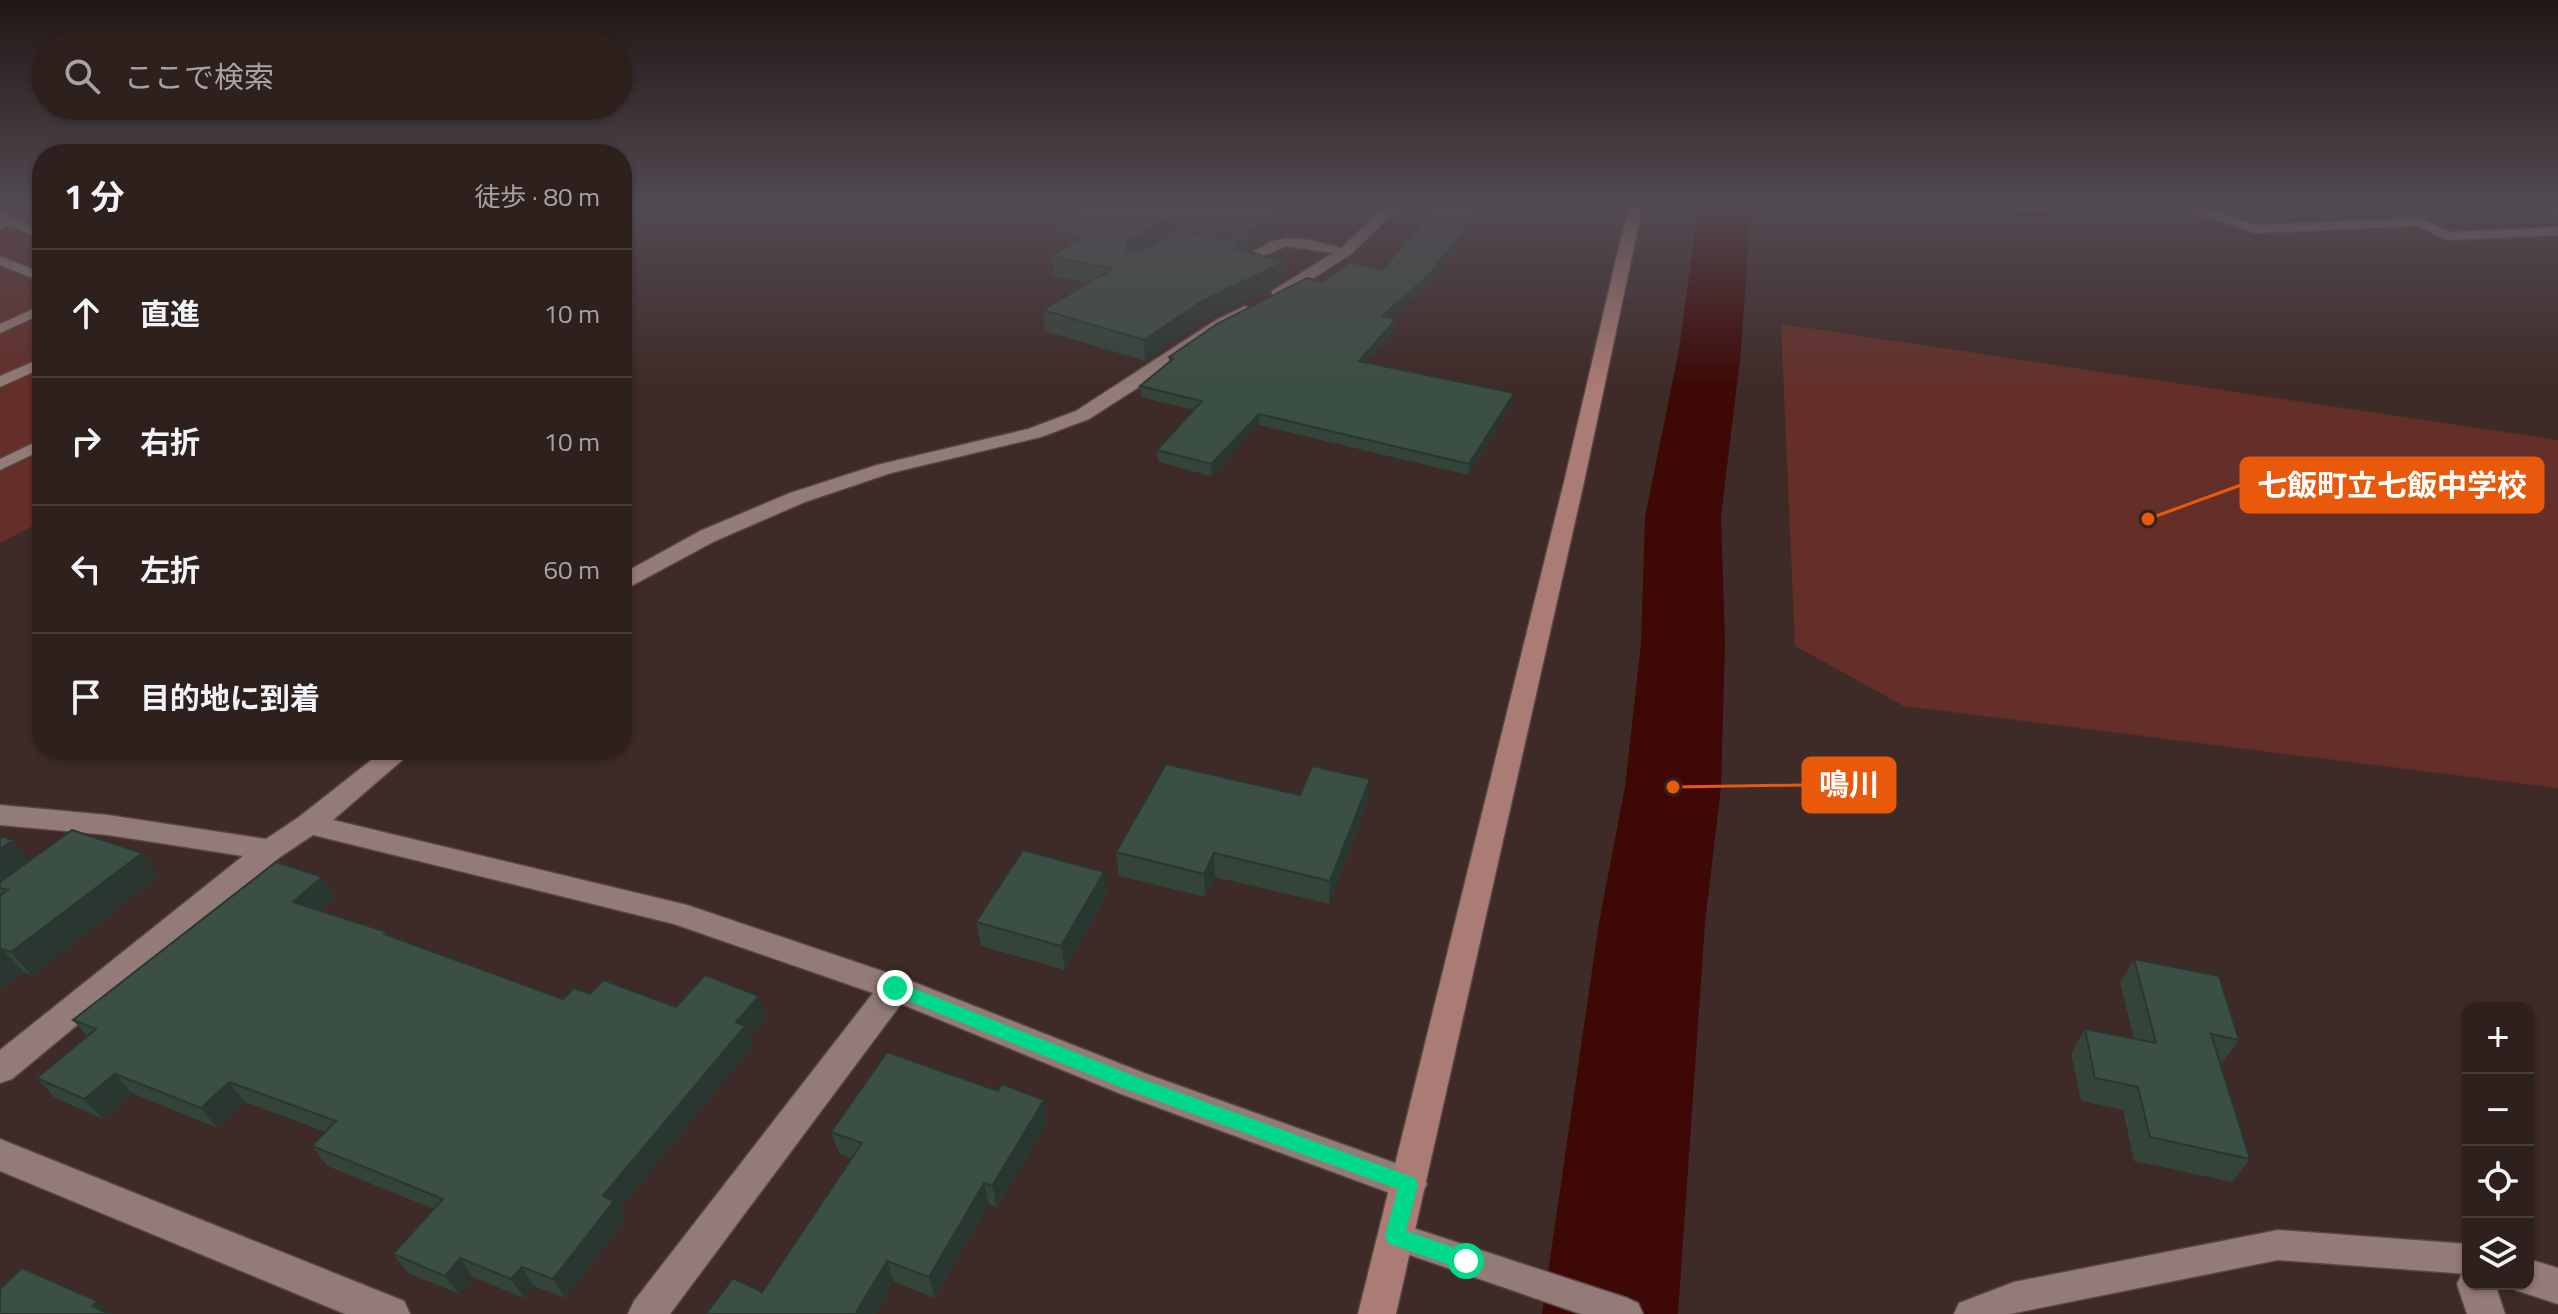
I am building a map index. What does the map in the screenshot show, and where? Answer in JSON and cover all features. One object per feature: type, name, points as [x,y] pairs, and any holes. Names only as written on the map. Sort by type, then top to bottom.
[{"type":"street","points":[[632,578],[661,559],[773,506],[860,476],[1060,424],[1110,398],[1210,328],[1294,286],[1325,265]]},
{"type":"street","points":[[1377,1314],[1622,265]]},
{"type":"street","points":[[0,1069],[270,850],[309,824],[389,760]]},
{"type":"street","points":[[0,815],[108,825],[270,850]]},
{"type":"street","points":[[309,824],[677,913],[895,988],[1133,1084],[1409,1184]]},
{"type":"street","points":[[647,1314],[895,988]]},
{"type":"street","points":[[0,1155],[391,1314]]},
{"type":"street","points":[[2534,1279],[2558,1286]]},
{"type":"street","points":[[2478,1290],[2486,1314]]},
{"type":"lane","points":[[12,265],[32,274]]},
{"type":"lane","points":[[0,329],[32,314]]},
{"type":"lane","points":[[0,382],[32,367]]},
{"type":"lane","points":[[0,465],[32,449]]},
{"type":"lane","points":[[84,843],[108,825]]},
{"type":"lane","points":[[1395,1236],[1627,1314]]},
{"type":"lane","points":[[1970,1314],[2014,1297],[2278,1245],[2462,1259]]},
{"type":"shaded area","points":[[0,265],[32,265],[32,526],[0,543]]},
{"type":"shaded area","points":[[1781,324],[2558,440],[2558,788],[1904,706],[1795,646]]},
{"type":"building","points":[[1095,265],[1277,265],[1202,301],[1144,340],[1043,310],[1112,269]]},
{"type":"building","points":[[1345,265],[1382,270],[1386,265],[1436,265],[1382,316],[1396,319],[1359,361],[1514,393],[1469,464],[1259,414],[1211,464],[1157,450],[1202,401],[1140,386],[1173,359],[1169,357],[1217,324],[1307,278],[1323,282]]},
{"type":"building","points":[[1166,764],[1300,795],[1312,766],[1370,779],[1330,881],[1214,853],[1204,874],[1116,852]]},
{"type":"building","points":[[72,830],[142,853],[11,952],[0,951],[0,896],[8,890],[0,888],[0,882]]},
{"type":"building","points":[[0,836],[13,840],[0,849]]},
{"type":"building","points":[[1023,850],[1104,872],[1061,946],[976,922]]},
{"type":"building","points":[[276,862],[322,877],[293,902],[387,932],[384,934],[563,999],[574,988],[590,994],[603,980],[676,1007],[705,975],[759,996],[736,1022],[745,1026],[603,1196],[614,1201],[553,1279],[522,1267],[511,1279],[460,1258],[445,1276],[393,1254],[443,1199],[312,1146],[336,1121],[229,1082],[201,1108],[115,1074],[84,1099],[37,1078],[96,1029],[73,1020]]},
{"type":"building","points":[[2134,959],[2219,976],[2239,1040],[2211,1034],[2250,1159],[2150,1137],[2138,1087],[2095,1078],[2085,1029],[2156,1043]]},
{"type":"building","points":[[887,1052],[998,1091],[1002,1084],[1044,1100],[992,1186],[984,1183],[929,1277],[887,1261],[855,1314],[706,1314],[733,1278],[762,1292],[862,1143],[831,1132]]},
{"type":"building","points":[[22,1268],[97,1301],[92,1306],[109,1314],[0,1314],[0,1289]]},
{"type":"waterway","points":[[1610,1314],[1652,923],[1673,787],[1683,643],[1683,517],[1710,350],[1719,265]]},
{"type":"place","name":"七飯町立七飯中学校","points":[[2148,519]]},
{"type":"place","name":"鳴川","points":[[1673,787]]},
{"type":"route","points":[[895,988],[1133,1084],[1409,1184],[1395,1236],[1466,1261]]}]
